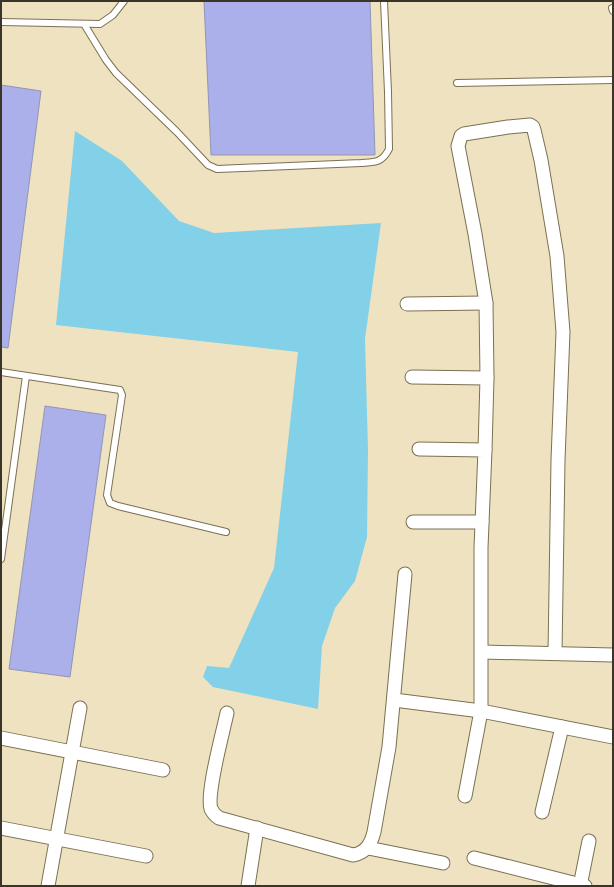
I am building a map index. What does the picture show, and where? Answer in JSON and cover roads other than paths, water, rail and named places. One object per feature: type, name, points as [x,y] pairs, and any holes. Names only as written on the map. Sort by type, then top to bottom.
[{"type":"street","points":[[465,796],[481,711],[481,548],[487,378],[486,303],[475,234],[458,146],[461,136],[464,134],[530,125],[534,130],[541,160],[557,256],[563,332],[558,460],[555,653]]},
{"type":"street","points":[[407,304],[486,303]]},
{"type":"street","points":[[412,377],[487,378]]},
{"type":"street","points":[[419,449],[485,450]]},
{"type":"street","points":[[413,522],[482,522]]},
{"type":"street","points":[[227,713],[212,780],[211,809],[215,815],[219,818],[353,855],[359,854],[368,848],[374,832],[389,747],[405,574]]},
{"type":"street","points":[[482,652],[613,655]]},
{"type":"street","points":[[394,700],[481,711],[613,737]]},
{"type":"street","points":[[48,886],[80,708]]},
{"type":"street","points":[[542,812],[562,727]]},
{"type":"street","points":[[1,738],[162,770]]},
{"type":"street","points":[[1,828],[146,856]]},
{"type":"street","points":[[248,886],[257,828]]},
{"type":"street","points":[[474,858],[582,886],[589,841]]},
{"type":"street","points":[[368,848],[443,863]]},
{"type":"lane","points":[[1,22],[100,24],[114,15],[124,1]]},
{"type":"lane","points":[[84,24],[106,60],[116,73],[177,132],[208,166],[217,170],[361,163],[378,161],[386,156],[389,149],[384,1]]},
{"type":"lane","points":[[457,82],[613,80]]},
{"type":"lane","points":[[1,372],[120,390],[121,392],[107,495],[110,503],[226,532]]},
{"type":"lane","points":[[1,559],[26,376]]},
{"type":"water","points":[[75,131],[122,161],[179,221],[214,233],[381,223],[365,339],[368,450],[367,537],[355,581],[335,608],[322,646],[318,709],[213,687],[203,677],[207,666],[229,668],[274,568],[298,352],[56,325]]}]
